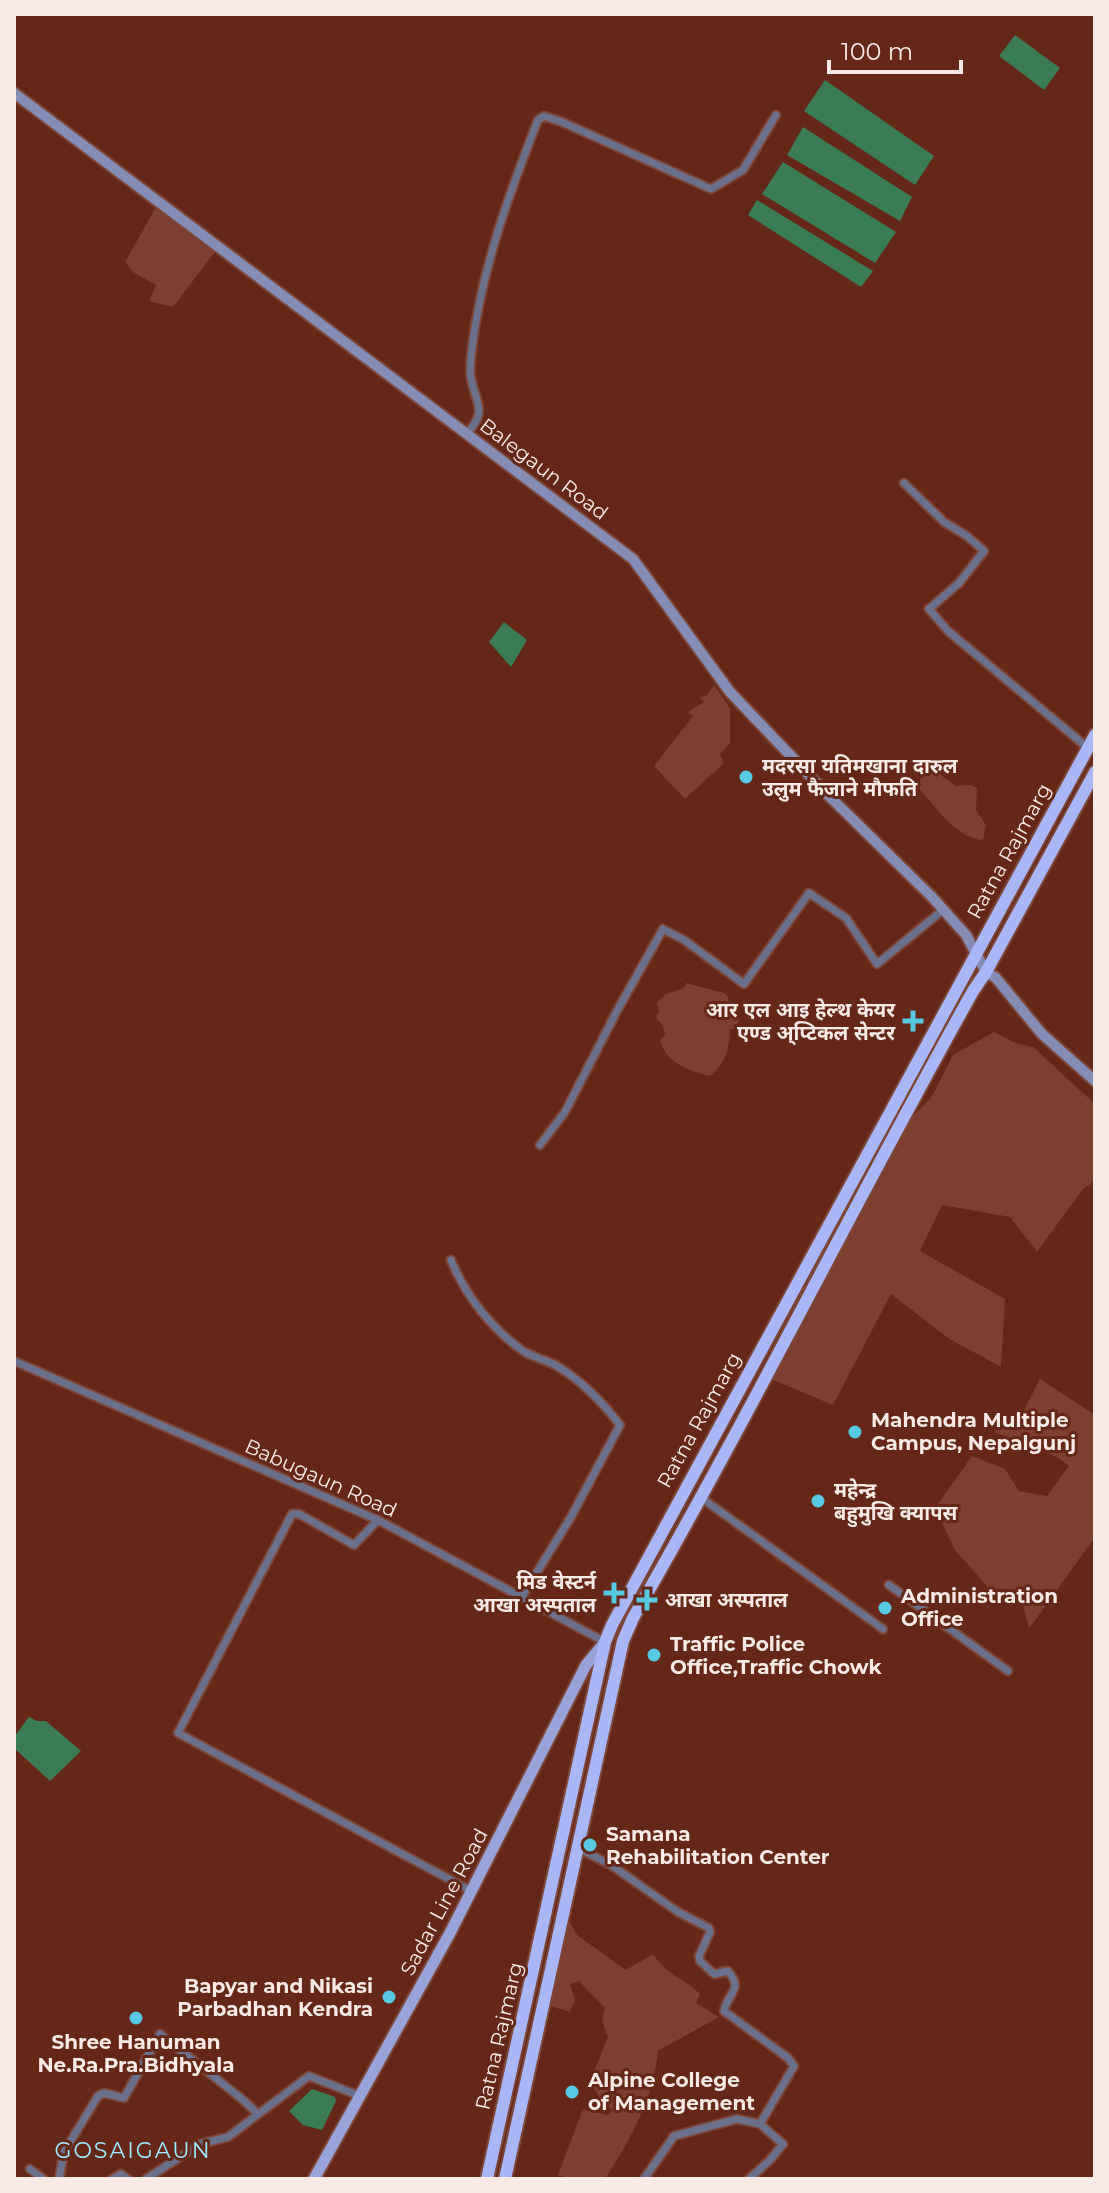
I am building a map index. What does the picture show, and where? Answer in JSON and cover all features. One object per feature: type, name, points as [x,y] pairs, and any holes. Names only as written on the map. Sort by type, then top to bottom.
[{"type":"highway","name":"Ratna Rajmarg","points":[[505,2179],[623,1641],[769,1375],[877,1162],[973,991],[980,963],[1095,735]]},
{"type":"highway","name":"Ratna Rajmarg","points":[[487,2179],[605,1642],[685,1487],[980,963],[1094,775]]},
{"type":"main road","name":"Sadar Line Road","points":[[314,2179],[471,1891],[586,1665],[605,1642]]},
{"type":"street","name":"Balegaun Road","points":[[14,93],[633,559],[730,692],[966,935],[980,963],[1042,1034],[1095,1081]]},
{"type":"street","points":[[467,433],[478,421],[480,410],[470,376],[483,288],[496,236],[538,120],[544,116],[562,122],[711,189],[743,170],[776,115]]},
{"type":"street","points":[[904,483],[944,522],[984,551],[959,583],[929,609],[948,631],[1088,748]]},
{"type":"street","points":[[540,1145],[565,1112],[663,929],[684,940],[744,984],[809,893],[846,918],[877,964],[943,910]]},
{"type":"street","points":[[451,1260],[461,1286],[494,1324],[524,1352],[557,1366],[588,1389],[620,1425],[578,1505],[521,1598]]},
{"type":"street","name":"Babugaun Road","points":[[14,1361],[378,1520],[605,1642]]},
{"type":"street","points":[[698,1504],[703,1499],[883,1629]]},
{"type":"street","points":[[378,1520],[354,1545],[299,1514],[292,1514],[178,1733],[471,1891]]},
{"type":"street","points":[[889,1585],[1008,1671]]},
{"type":"street","points":[[578,1855],[582,1850],[611,1865],[665,1904],[709,1928],[700,1961],[714,1974],[728,1971],[736,1986],[724,2011],[788,2058],[794,2066],[760,2124]]},
{"type":"street","points":[[59,2179],[64,2152],[98,2096],[104,2093],[124,2098],[160,2034],[258,2114]]},
{"type":"street","points":[[146,2179],[200,2144],[228,2137],[309,2076],[360,2096]]},
{"type":"street","points":[[644,2179],[674,2136],[737,2119],[760,2124],[783,2144],[749,2179]]},
{"type":"street","points":[[30,2169],[43,2179]]},
{"type":"street","points":[[112,2179],[121,2174],[128,2179]]},
{"type":"shaded area","points":[[1015,35],[1060,68],[1044,90],[999,56]]},
{"type":"shaded area","points":[[825,80],[934,156],[915,185],[804,111]]},
{"type":"shaded area","points":[[803,127],[912,197],[900,221],[787,155]]},
{"type":"shaded area","points":[[783,162],[896,232],[875,263],[762,194]]},
{"type":"shaded area","points":[[757,200],[873,271],[861,287],[748,215]]},
{"type":"shaded area","points":[[157,205],[215,252],[173,307],[149,301],[156,285],[133,272],[125,262]]},
{"type":"shaded area","points":[[504,622],[527,640],[511,667],[489,642]]},
{"type":"shaded area","points":[[714,685],[730,708],[730,743],[720,754],[724,763],[685,799],[654,766],[693,716],[688,712],[704,702],[699,697],[706,696]]},
{"type":"shaded area","points":[[935,770],[955,786],[971,785],[977,788],[976,810],[986,825],[983,840],[956,828],[920,790],[920,779]]},
{"type":"shaded area","points":[[686,983],[724,993],[728,996],[729,1012],[739,1018],[737,1029],[730,1029],[724,1060],[710,1076],[686,1068],[672,1059],[662,1047],[660,1039],[665,1035],[663,1026],[656,1018],[659,1012],[657,1002],[666,994],[684,988]]},
{"type":"shaded area","points":[[994,1032],[1015,1043],[1033,1047],[1095,1104],[1095,1181],[1083,1189],[1037,1252],[1010,1217],[942,1205],[920,1251],[1005,1299],[1001,1367],[948,1338],[891,1294],[833,1405],[773,1380],[912,1117],[931,1098],[953,1055]]},
{"type":"shaded area","points":[[1040,1379],[1095,1415],[1095,1537],[1029,1629],[1023,1604],[992,1592],[955,1550],[935,1508],[972,1456],[1005,1469],[1019,1491],[1047,1496],[1069,1466],[1057,1457],[994,1432],[1019,1420]]},
{"type":"shaded area","points":[[29,1717],[46,1721],[81,1751],[50,1781],[14,1748],[14,1737]]},
{"type":"shaded area","points":[[568,1919],[577,1935],[626,1970],[653,1954],[664,1967],[700,1994],[696,2003],[719,2017],[658,2051],[646,2102],[624,2149],[605,2179],[570,2179],[558,2175],[583,2109],[607,2115],[614,2110],[603,2104],[590,2081],[608,2037],[602,2021],[605,2008],[579,1981],[570,1984],[575,2000],[570,2012],[547,2005]]},
{"type":"shaded area","points":[[312,2089],[335,2097],[336,2101],[322,2130],[303,2125],[289,2111]]},
{"type":"place","name":"मदरसा यतिमखाना दारुल उलुम फैजाने माैफति","points":[[746,777]]},
{"type":"place","name":"आर एल आइ हेल्थ केयर एण्ड अ्प्टिकल सेन्टर","points":[[913,1021]]},
{"type":"place","name":"Mahendra Multiple Campus, Nepalgunj","points":[[855,1432]]},
{"type":"place","name":"महेन्द्र बहुमुखि क्यापस","points":[[818,1501]]},
{"type":"place","name":"मिड वेस्टर्न आखा अस्पताल","points":[[614,1593]]},
{"type":"place","name":"आखा अस्पताल","points":[[647,1600]]},
{"type":"place","name":"Administration Office","points":[[885,1608]]},
{"type":"place","name":"Traffic Police Office,Traffic Chowk","points":[[654,1655]]},
{"type":"place","name":"Samana Rehabilitation Center","points":[[590,1845]]},
{"type":"place","name":"Bapyar and Nikasi Parbadhan Kendra","points":[[389,1997]]},
{"type":"place","name":"Shree Hanuman Ne.Ra.Pra.Bidhyala","points":[[136,2018]]},
{"type":"place","name":"Alpine College of Management","points":[[572,2092]]},
{"type":"district","name":"GOSAIGAUN","points":[[133,2150]]}]
